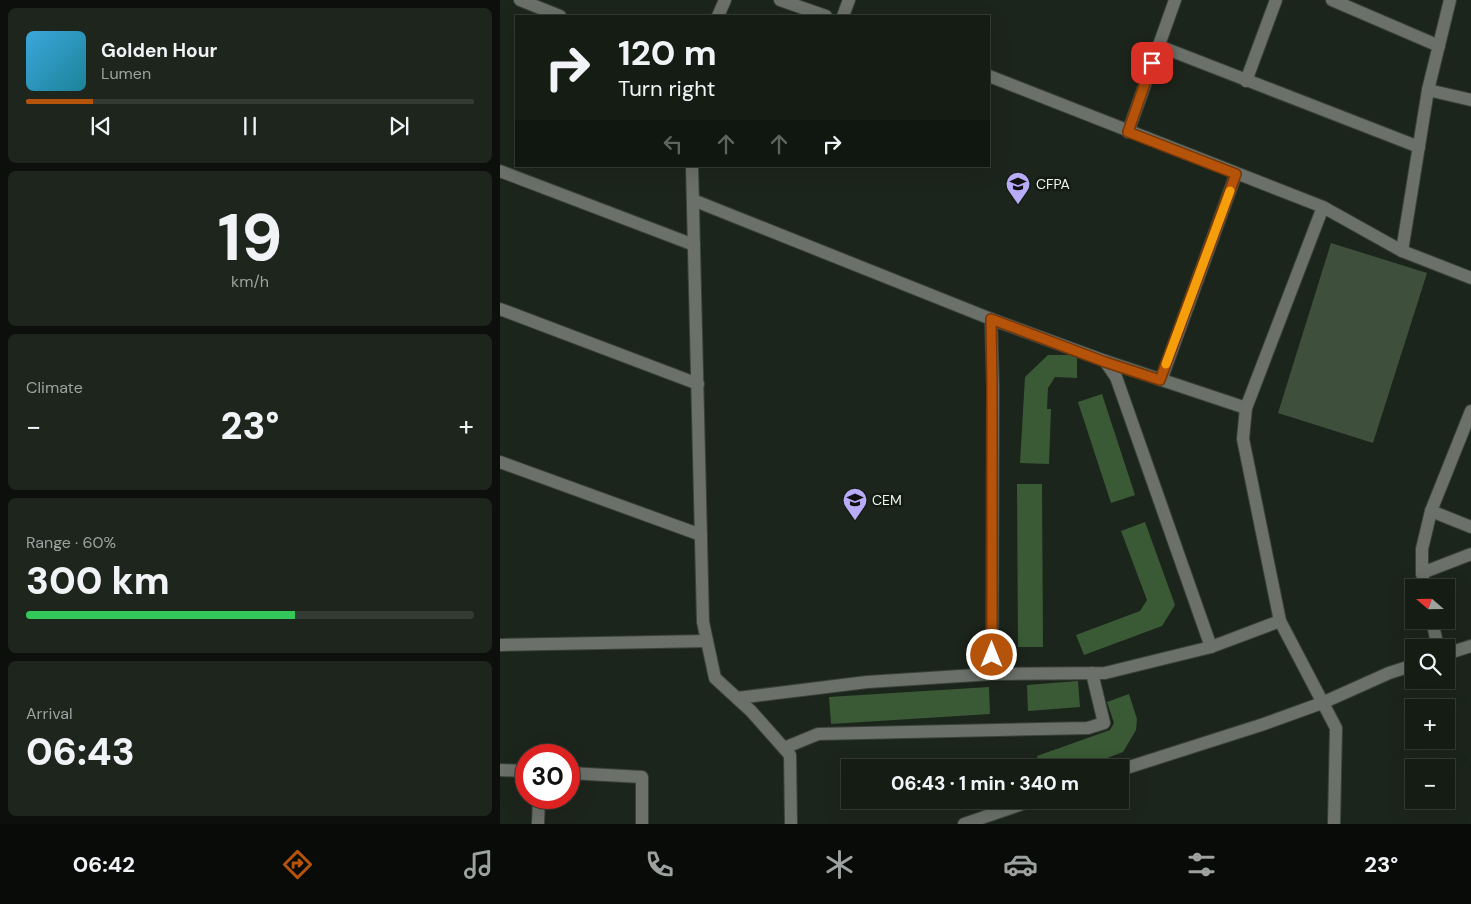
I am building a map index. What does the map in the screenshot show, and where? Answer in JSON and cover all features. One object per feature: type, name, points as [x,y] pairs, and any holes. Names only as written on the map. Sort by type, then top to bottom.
[{"type":"street","points":[[520,0],[558,15]]},
{"type":"street","points":[[718,15],[725,0]]},
{"type":"street","points":[[780,0],[823,15]]},
{"type":"street","points":[[843,15],[850,0]]},
{"type":"street","points":[[1128,132],[1175,0]]},
{"type":"street","points":[[1246,80],[1276,0]]},
{"type":"street","points":[[1332,0],[1439,46]]},
{"type":"street","points":[[1402,251],[1428,90],[1450,0]]},
{"type":"street","points":[[1158,46],[1419,147]]},
{"type":"street","points":[[990,76],[1322,207],[1402,251],[1471,278]]},
{"type":"street","points":[[1428,90],[1471,100]]},
{"type":"street","points":[[692,167],[703,622],[715,678],[751,711],[790,755],[791,824]]},
{"type":"street","points":[[500,171],[694,245]]},
{"type":"street","points":[[1160,380],[1236,174]]},
{"type":"street","points":[[693,200],[991,319],[1105,362],[1246,408]]},
{"type":"street","points":[[1322,207],[1246,408],[1243,439],[1280,621],[1336,728],[1334,824]]},
{"type":"street","points":[[500,309],[698,384]]},
{"type":"street","points":[[991,319],[992,674]]},
{"type":"street","points":[[1105,362],[1116,377],[1211,647]]},
{"type":"street","points":[[1423,579],[1422,549],[1431,511],[1471,411]]},
{"type":"street","points":[[500,462],[701,535]]},
{"type":"street","points":[[1431,511],[1471,526]]},
{"type":"street","points":[[1422,573],[1471,554]]},
{"type":"street","points":[[737,698],[867,682],[992,674],[1105,673],[1211,647],[1280,621]]},
{"type":"street","points":[[500,645],[707,641]]},
{"type":"street","points":[[1455,651],[1471,646]]},
{"type":"street","points":[[1129,767],[1261,726],[1322,703],[1389,673],[1405,668]]},
{"type":"street","points":[[784,748],[818,734],[1088,728],[1104,722],[1092,673]]},
{"type":"street","points":[[500,770],[515,771]]},
{"type":"street","points":[[580,774],[642,777],[642,824]]},
{"type":"street","points":[[538,824],[539,809]]},
{"type":"street","points":[[964,824],[1008,809]]},
{"type":"green space","points":[[1331,243],[1427,273],[1373,443],[1278,413]]},
{"type":"building","points":[[1048,355],[1077,355],[1077,378],[1055,377],[1048,388],[1047,409],[1051,409],[1049,464],[1020,463],[1025,377]]},
{"type":"building","points":[[1102,394],[1135,495],[1111,503],[1078,402]]},
{"type":"building","points":[[1017,484],[1042,484],[1043,647],[1018,647]]},
{"type":"building","points":[[1145,522],[1175,605],[1162,626],[1084,655],[1076,635],[1140,611],[1147,600],[1121,531]]},
{"type":"building","points":[[1078,681],[1080,707],[1028,711],[1027,685]]},
{"type":"building","points":[[989,687],[990,714],[831,724],[829,697]]},
{"type":"building","points":[[1129,694],[1137,719],[1136,730],[1123,752],[1105,759],[1038,759],[1037,756],[1110,730],[1114,723],[1107,702]]},
{"type":"slow traffic","points":[[1166,364],[1230,191]]},
{"type":"place","name":"CFPA","points":[[1018,205]]},
{"type":"place","name":"CEM","points":[[855,521]]},
{"type":"route","points":[[992,655],[991,319],[1105,362],[1160,380],[1236,174],[1128,132],[1152,63]]}]
